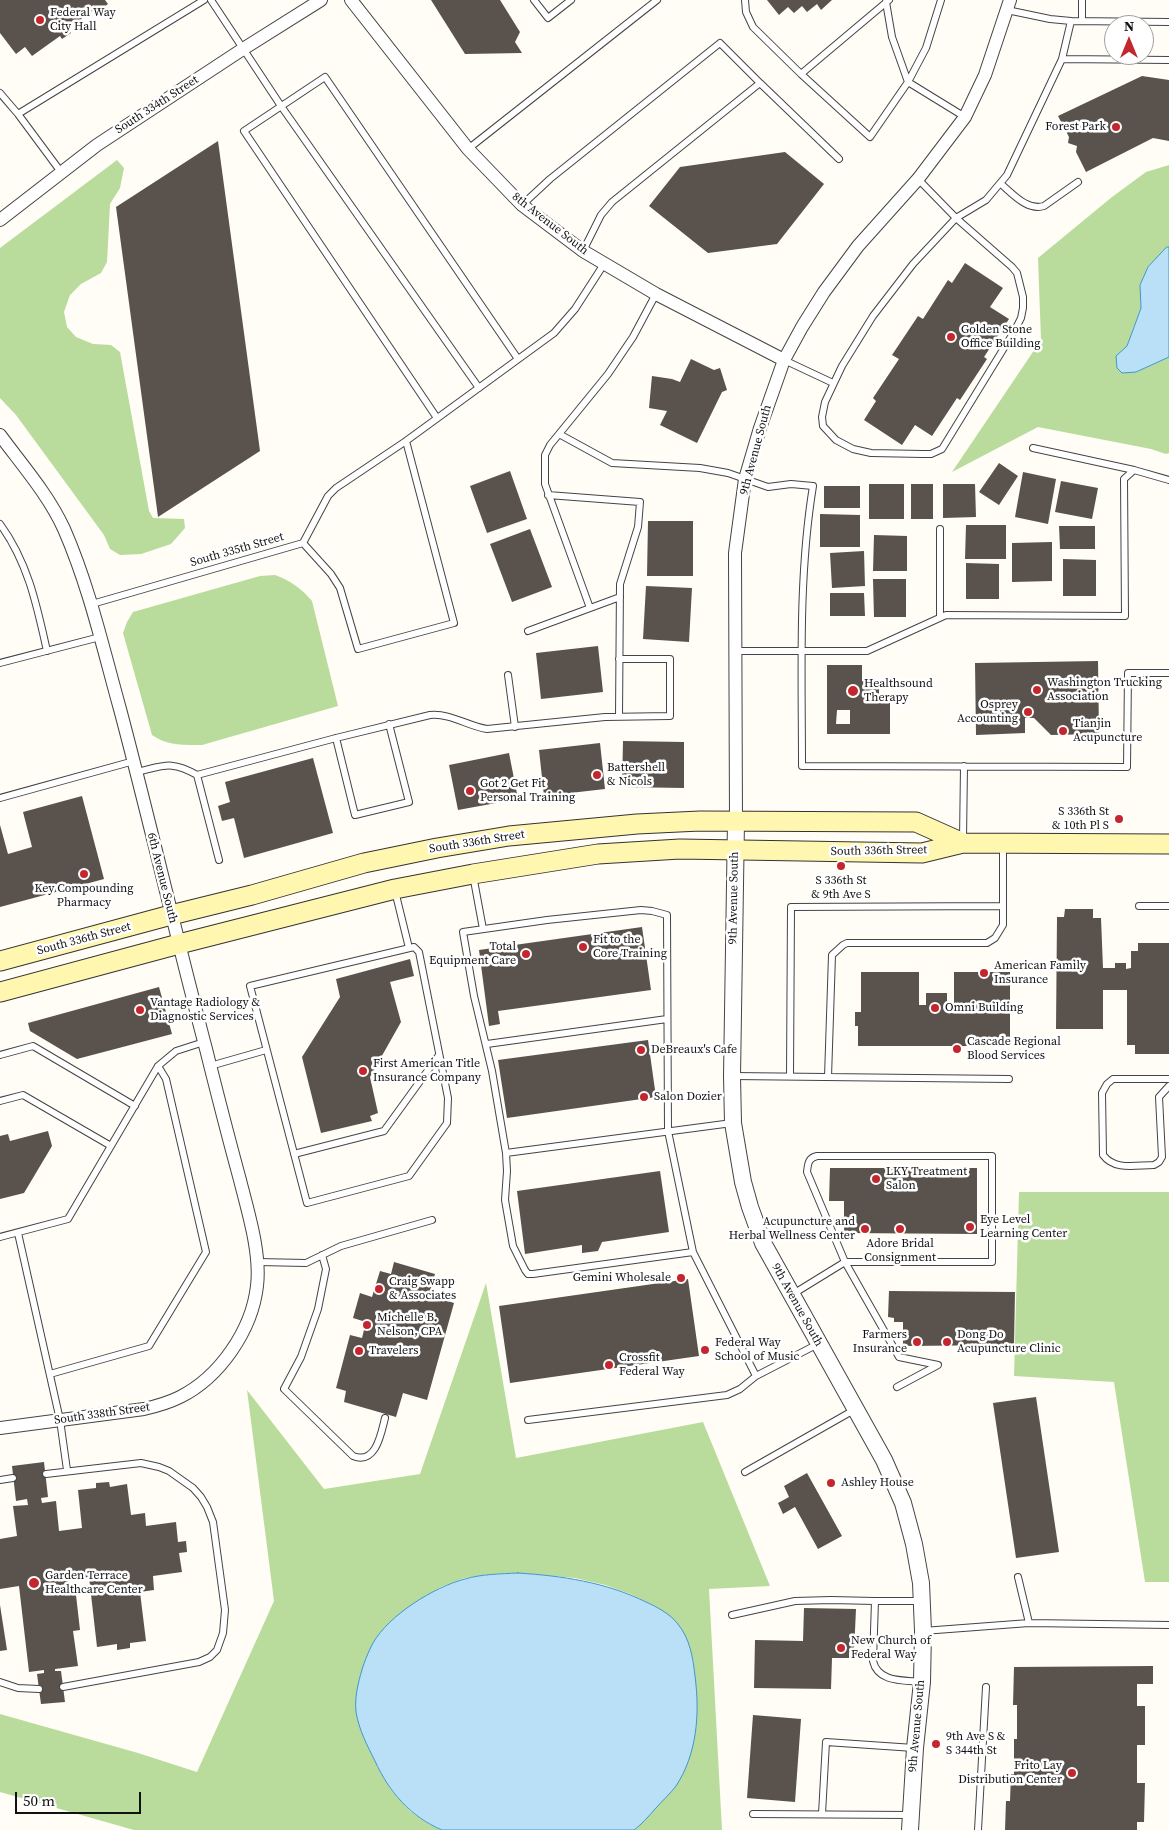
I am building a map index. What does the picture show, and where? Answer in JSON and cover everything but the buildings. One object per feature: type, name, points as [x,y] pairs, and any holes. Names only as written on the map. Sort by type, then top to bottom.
[{"type":"main road","name":"South 336th Street","points":[[0,961],[171,915],[252,896],[364,863],[446,846],[510,836],[637,824],[736,821],[916,822],[963,844]]},
{"type":"main road","name":"South 336th Street","points":[[0,992],[178,944],[395,889],[542,862],[680,848],[922,853],[963,844],[1169,844]]},
{"type":"street","name":"South 334th Street","points":[[0,220],[97,145],[242,49],[321,0]]},
{"type":"street","name":"8th Avenue South","points":[[351,0],[468,149],[522,205],[604,264],[656,294],[784,360]]},
{"type":"street","name":"9th Avenue South","points":[[910,1823],[922,1682],[923,1631],[922,1601],[914,1544],[903,1503],[884,1460],[767,1250],[750,1207],[743,1182],[733,1123],[736,821],[735,553],[745,479],[760,428],[784,360],[824,292],[858,246],[918,179],[965,116],[986,75],[1008,5]]},
{"type":"street","name":"6th Avenue South","points":[[0,435],[48,499],[63,527],[92,604],[135,766],[178,944],[248,1214],[258,1262],[257,1286],[252,1308],[239,1340]]},
{"type":"street","name":"South 338th Street","points":[[0,1428],[144,1410],[176,1399],[210,1375],[239,1340]]},
{"type":"lane","points":[[18,114],[204,0]]},
{"type":"lane","points":[[211,0],[280,106],[479,388]]},
{"type":"lane","points":[[534,0],[548,18],[571,0]]},
{"type":"lane","points":[[468,149],[658,0]]},
{"type":"lane","points":[[744,0],[746,12],[753,27],[870,137],[908,82],[926,48],[941,0]]},
{"type":"lane","points":[[1082,0],[1082,21]]},
{"type":"lane","points":[[801,74],[888,1]]},
{"type":"lane","points":[[888,1],[892,37],[908,82],[965,116]]},
{"type":"lane","points":[[1008,5],[1050,19],[1169,22]]},
{"type":"lane","points":[[918,179],[956,218],[1017,273],[1023,297],[1023,308],[1015,330],[942,449],[931,454],[871,453],[844,446],[828,433],[823,426],[822,417],[825,402],[833,383],[873,316],[913,264],[956,218],[986,200],[1007,175],[1062,59],[1071,21]]},
{"type":"lane","points":[[522,205],[550,179],[720,43],[839,159]]},
{"type":"lane","points":[[1062,59],[1169,60]]},
{"type":"lane","points":[[437,418],[244,131],[324,77],[518,359]]},
{"type":"lane","points":[[583,250],[601,215],[612,202],[760,83]]},
{"type":"lane","points":[[0,93],[61,172]]},
{"type":"lane","points":[[1000,184],[1030,207],[1038,208],[1044,206],[1078,182]]},
{"type":"lane","name":"South 335th Street","points":[[92,604],[303,543],[328,496],[349,479],[406,441],[554,333],[575,309],[604,264]]},
{"type":"lane","points":[[590,608],[548,495],[544,473],[545,455],[550,445],[608,374],[632,337],[656,294]]},
{"type":"lane","points":[[784,360],[833,383]]},
{"type":"lane","points":[[559,434],[612,463],[700,468],[728,473],[768,487],[791,484],[813,486],[804,567],[802,766],[1127,767],[1128,673],[1169,674]]},
{"type":"lane","points":[[303,543],[331,574],[340,588],[358,649],[454,623],[406,441]]},
{"type":"lane","points":[[1033,448],[1134,470],[1169,480]]},
{"type":"lane","points":[[735,651],[867,651],[946,614],[1124,616],[1124,479],[1134,470]]},
{"type":"lane","points":[[548,495],[640,502],[638,528],[621,578],[619,717]]},
{"type":"lane","points":[[0,524],[17,550],[27,572],[47,651]]},
{"type":"lane","points":[[940,529],[940,617]]},
{"type":"lane","points":[[528,631],[620,597]]},
{"type":"lane","points":[[0,663],[100,637]]},
{"type":"lane","points":[[0,798],[135,766],[178,765],[197,775],[390,724],[439,714],[481,728],[515,727],[619,717],[670,716],[670,659],[619,659]]},
{"type":"lane","points":[[508,675],[515,727]]},
{"type":"lane","points":[[336,738],[355,815],[409,802],[390,724]]},
{"type":"lane","points":[[963,844],[964,766]]},
{"type":"lane","points":[[197,775],[219,860]]},
{"type":"lane","points":[[828,1077],[832,955],[843,945],[847,944],[987,943],[995,938],[1003,925],[1003,844]]},
{"type":"lane","points":[[473,874],[483,929]]},
{"type":"lane","points":[[395,889],[409,948]]},
{"type":"lane","points":[[790,1076],[791,907],[1003,906]]},
{"type":"lane","points":[[1139,906],[1169,906]]},
{"type":"lane","points":[[694,1252],[528,1274],[513,1246],[505,1200],[506,1153],[463,932],[547,920],[641,910],[667,915],[668,1131],[694,1252],[756,1376]]},
{"type":"lane","points":[[414,947],[419,952],[448,1098],[449,1119],[409,1176],[306,1203],[250,986],[409,948],[414,947]]},
{"type":"lane","points":[[486,1044],[667,1019]]},
{"type":"lane","points":[[0,1237],[68,1219],[158,1066],[176,1051],[204,1042]]},
{"type":"lane","points":[[0,1055],[33,1046],[135,1106]]},
{"type":"lane","points":[[210,1066],[266,1050]]},
{"type":"lane","points":[[294,1154],[384,1131],[439,1055]]},
{"type":"lane","points":[[50,1374],[149,1346],[206,1252],[166,1080],[158,1066]]},
{"type":"lane","points":[[732,1076],[1009,1079]]},
{"type":"lane","points":[[1169,1079],[1113,1080],[1107,1084],[1102,1093],[1103,1155],[1109,1162],[1116,1165],[1154,1164],[1159,1162],[1162,1157],[1159,1097],[1169,1086]]},
{"type":"lane","points":[[0,1101],[23,1096],[111,1146]]},
{"type":"lane","points":[[506,1153],[733,1123]]},
{"type":"lane","points":[[792,1295],[845,1262],[992,1262],[992,1156],[816,1156],[812,1157],[808,1163],[807,1172],[809,1178],[845,1262],[899,1357],[938,1365],[897,1387]]},
{"type":"lane","points":[[258,1262],[306,1263],[341,1246],[432,1220]]},
{"type":"lane","points":[[18,1232],[60,1420],[67,1470]]},
{"type":"lane","points":[[322,1255],[326,1269],[318,1309],[301,1357],[284,1389],[353,1456],[358,1458],[368,1456],[378,1445],[385,1418]]},
{"type":"lane","points":[[528,1420],[727,1395],[740,1389],[756,1376],[819,1344]]},
{"type":"lane","points":[[745,1472],[856,1409]]},
{"type":"lane","points":[[46,1474],[67,1470],[141,1463],[159,1466],[193,1488],[207,1507],[212,1522],[225,1617],[222,1641],[218,1650],[210,1657],[199,1662],[63,1687]]},
{"type":"lane","points":[[0,1480],[13,1478]]},
{"type":"lane","points":[[1018,1578],[1029,1623]]},
{"type":"lane","points":[[732,1615],[795,1601],[922,1601]]},
{"type":"lane","points":[[875,1601],[873,1661],[875,1669],[892,1680],[922,1682]]},
{"type":"lane","points":[[923,1631],[1029,1623],[1169,1625]]},
{"type":"lane","points":[[0,1682],[18,1688],[39,1689]]},
{"type":"lane","points":[[978,1830],[986,1687]]},
{"type":"lane","points":[[822,1814],[826,1742],[915,1748]]},
{"type":"lane","points":[[754,1814],[822,1814],[910,1823]]},
{"type":"green space","points":[[117,160],[124,168],[120,188],[110,204],[107,262],[101,273],[81,284],[70,295],[64,312],[67,327],[76,337],[93,344],[111,345],[120,352],[149,511],[153,518],[184,519],[185,528],[171,544],[141,554],[120,555],[110,549],[104,535],[16,415],[0,398],[0,248]]},
{"type":"green space","points":[[1169,165],[1169,247],[1148,267],[1140,285],[1141,308],[1127,346],[1136,372],[1169,357],[1169,453],[1166,454],[1151,449],[1038,427],[952,472],[1041,340],[1038,258],[1112,197],[1146,172]]},
{"type":"green space","points":[[275,575],[295,585],[312,601],[338,706],[202,745],[170,743],[152,735],[123,633],[133,612],[260,576]]},
{"type":"green space","points":[[1019,1192],[1169,1192],[1169,1582],[1145,1582],[1114,1382],[1014,1376]]},
{"type":"green space","points":[[486,1283],[516,1458],[703,1422],[770,1586],[709,1589],[722,1830],[634,1830],[638,1827],[697,1712],[693,1659],[658,1608],[630,1594],[605,1585],[575,1578],[517,1573],[465,1578],[441,1587],[415,1603],[391,1622],[377,1766],[392,1791],[410,1811],[442,1830],[134,1830],[0,1792],[0,1714],[138,1753],[197,1772],[274,1601],[247,1390],[324,1489],[420,1474]]},
{"type":"water","points":[[1169,247],[1169,357],[1136,372],[1122,373],[1117,368],[1116,356],[1127,346],[1141,308],[1140,285],[1148,267]]},
{"type":"water","points":[[518,1573],[584,1581],[615,1589],[654,1606],[667,1614],[677,1623],[685,1635],[692,1655],[696,1690],[697,1719],[693,1747],[689,1761],[676,1786],[634,1830],[442,1830],[420,1818],[394,1793],[366,1743],[357,1719],[356,1695],[366,1658],[380,1633],[390,1622],[413,1604],[440,1588],[471,1577]]},
{"type":"place","name":"Federal Way City Hall","points":[[40,20]]},
{"type":"place","name":"Forest Park","points":[[1116,127]]},
{"type":"place","name":"Golden Stone Office Building","points":[[951,337]]},
{"type":"place","name":"Washington Trucking Association","points":[[1037,690]]},
{"type":"place","name":"Healthsound Therapy","points":[[853,691]]},
{"type":"place","name":"Osprey Accounting","points":[[1028,712]]},
{"type":"place","name":"Tianjin Acupuncture","points":[[1063,731]]},
{"type":"place","name":"Battershell & Nicols","points":[[597,775]]},
{"type":"place","name":"Got 2 Get Fit Personal Training","points":[[470,791]]},
{"type":"place","name":"S 336th St & 10th Pl S","points":[[1119,819]]},
{"type":"place","name":"S 336th St & 9th Ave S","points":[[841,866]]},
{"type":"place","name":"Key Compounding Pharmacy","points":[[84,874]]},
{"type":"place","name":"Fit to the Core Training","points":[[583,947]]},
{"type":"place","name":"Total Equipment Care","points":[[526,954]]},
{"type":"place","name":"American Family Insurance","points":[[984,973]]},
{"type":"place","name":"Omni Building","points":[[935,1008]]},
{"type":"place","name":"Vantage Radiology & Diagnostic Services","points":[[140,1010]]},
{"type":"place","name":"Cascade Regional Blood Services","points":[[957,1049]]},
{"type":"place","name":"DeBreaux's Cafe","points":[[641,1050]]},
{"type":"place","name":"First American Title Insurance Company","points":[[363,1071]]},
{"type":"place","name":"Salon Dozier","points":[[644,1097]]},
{"type":"place","name":"LKY Treatment Salon","points":[[876,1179]]},
{"type":"place","name":"Eye Level Learning Center","points":[[970,1227]]},
{"type":"place","name":"Acupuncture and Herbal Wellness Center","points":[[865,1229]]},
{"type":"place","name":"Adore Bridal Consignment","points":[[900,1229]]},
{"type":"place","name":"Gemini Wholesale","points":[[681,1278]]},
{"type":"place","name":"Craig Swapp & Associates","points":[[379,1289]]},
{"type":"place","name":"Michelle B. Nelson, CPA","points":[[367,1325]]},
{"type":"place","name":"Farmers Insurance","points":[[917,1342]]},
{"type":"place","name":"Dong Do Acupuncture Clinic","points":[[947,1342]]},
{"type":"place","name":"Federal Way School of Music","points":[[705,1350]]},
{"type":"place","name":"Travelers","points":[[359,1351]]},
{"type":"place","name":"Crossfit Federal Way","points":[[609,1365]]},
{"type":"place","name":"Ashley House","points":[[831,1483]]},
{"type":"place","name":"Garden Terrace Healthcare Center","points":[[34,1583]]},
{"type":"place","name":"New Church of Federal Way","points":[[841,1648]]},
{"type":"place","name":"9th Ave S & S 344th St","points":[[936,1744]]},
{"type":"place","name":"Frito Lay Distribution Center","points":[[1072,1773]]}]
